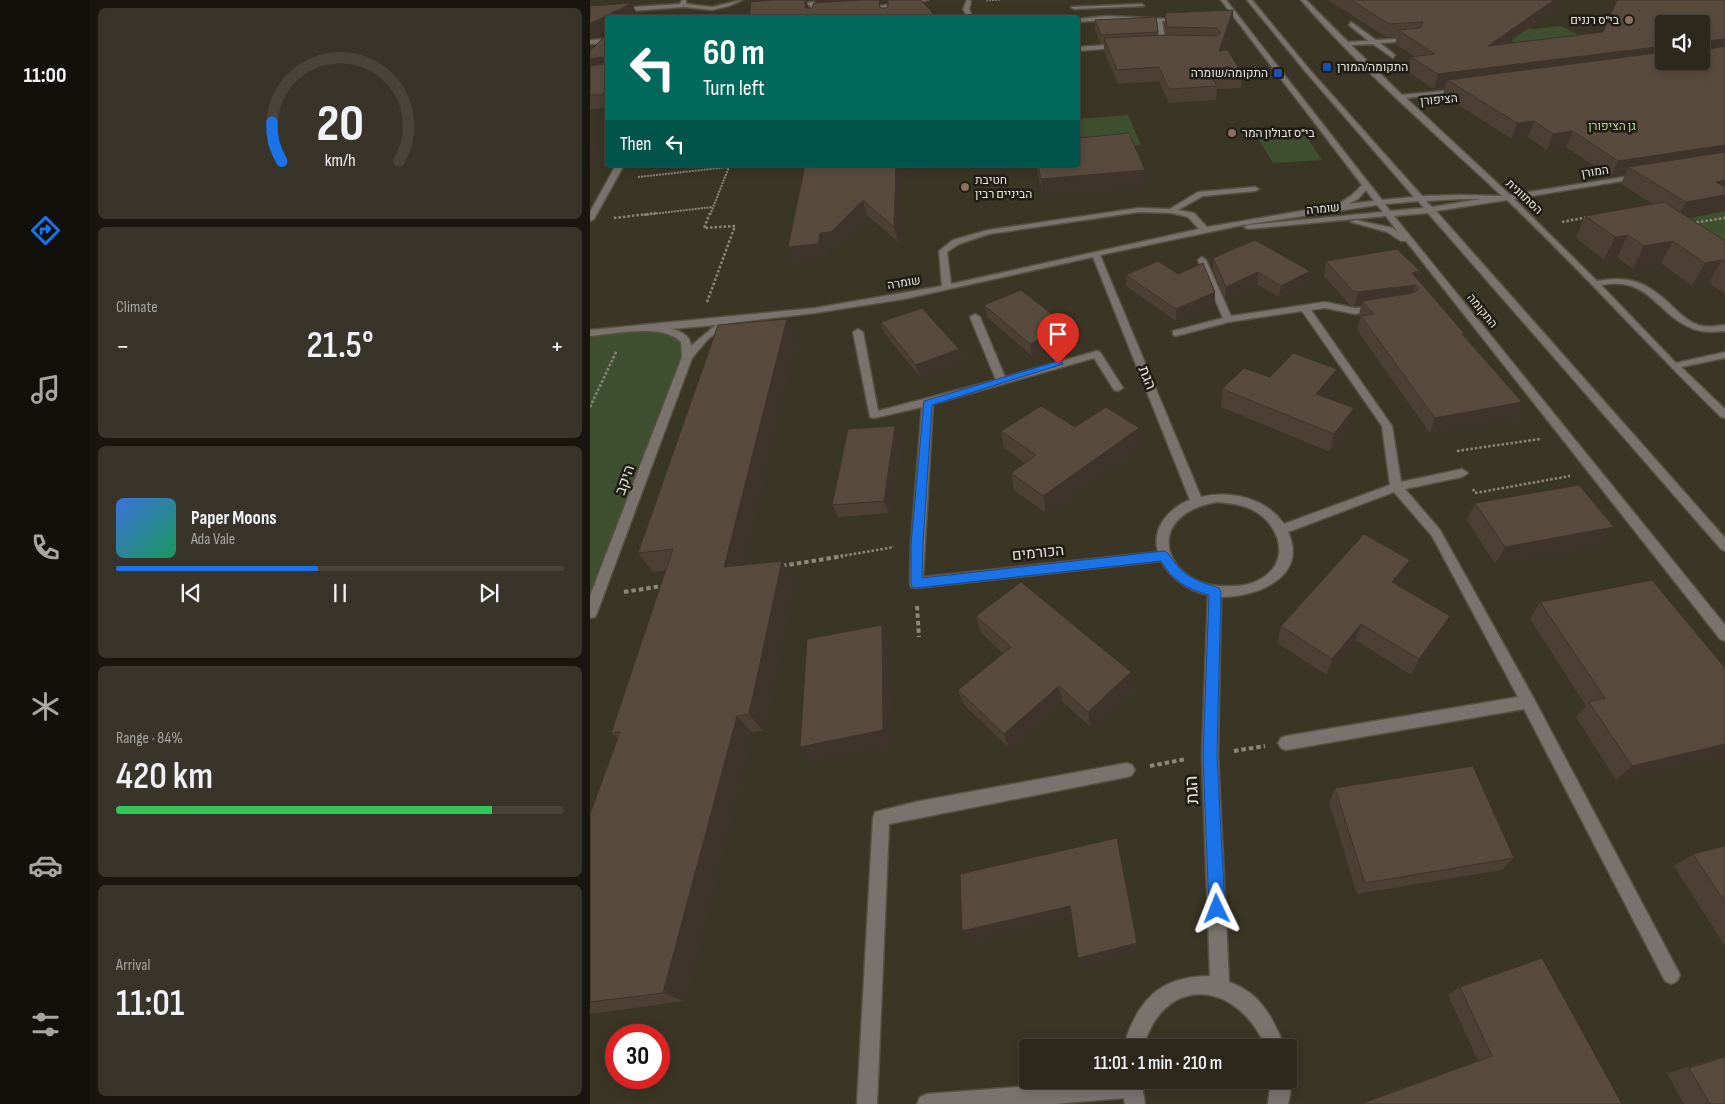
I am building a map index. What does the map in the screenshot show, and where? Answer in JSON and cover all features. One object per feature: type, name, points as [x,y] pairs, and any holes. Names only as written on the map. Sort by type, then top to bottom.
[{"type":"street","points":[[590,12],[684,3],[696,8],[724,6],[740,0]]},
{"type":"street","points":[[902,4],[926,0]]},
{"type":"street","name":"התקומה","points":[[1223,0],[1388,215],[1725,635]]},
{"type":"street","name":"התקומה","points":[[1249,0],[1404,181],[1725,546]]},
{"type":"street","name":"הסתוונית","points":[[1303,0],[1345,44],[1503,198],[1539,226],[1674,366],[1725,415]]},
{"type":"street","points":[[969,1],[966,9],[969,15]]},
{"type":"street","points":[[1074,7],[1143,3]]},
{"type":"street","points":[[1131,18],[1143,3]]},
{"type":"street","points":[[785,6],[812,4],[813,15],[823,11]]},
{"type":"street","points":[[859,8],[894,5]]},
{"type":"street","points":[[715,14],[724,6]]},
{"type":"street","points":[[885,6],[887,15]]},
{"type":"street","points":[[696,8],[700,15]]},
{"type":"street","points":[[1080,21],[1131,18],[1167,20]]},
{"type":"street","points":[[1153,44],[1165,44],[1159,19]]},
{"type":"street","points":[[1351,24],[1394,56]]},
{"type":"street","points":[[590,36],[601,34]]},
{"type":"street","points":[[1345,44],[1417,38]]},
{"type":"street","points":[[590,42],[605,41],[597,56]]},
{"type":"street","points":[[1080,49],[1133,45]]},
{"type":"street","points":[[1400,97],[1466,89]]},
{"type":"street","points":[[591,215],[619,167]]},
{"type":"street","name":"המורן","points":[[1430,210],[1649,175]]},
{"type":"street","points":[[1404,181],[1420,188],[1465,196]]},
{"type":"street","points":[[1331,209],[1348,203],[1366,185]]},
{"type":"street","points":[[1171,211],[1200,194],[1255,188]]},
{"type":"street","name":"המורן","points":[[1420,198],[1465,196],[1503,198]]},
{"type":"street","name":"שומרה","points":[[590,333],[816,310],[947,288],[1204,229],[1269,217],[1420,198]]},
{"type":"street","points":[[947,288],[943,251],[956,242],[988,232],[1139,210],[1171,211],[1191,215],[1204,229]]},
{"type":"street","name":"שומרה","points":[[1218,227],[1270,226],[1430,210]]},
{"type":"street","points":[[1340,219],[1390,230],[1411,243]]},
{"type":"street","name":"הגת","points":[[1096,254],[1198,502]]},
{"type":"street","points":[[1202,260],[1228,319]]},
{"type":"street","points":[[1594,284],[1611,281],[1629,282],[1648,291],[1677,318],[1695,327],[1718,330],[1725,328]]},
{"type":"street","points":[[1176,333],[1228,319],[1325,305],[1355,311],[1391,306]]},
{"type":"street","points":[[1305,308],[1387,426],[1396,487],[1436,533],[1528,702],[1671,975]]},
{"type":"street","points":[[975,316],[1001,380]]},
{"type":"street","name":"היקב","points":[[590,613],[687,357],[702,338],[714,328],[738,318]]},
{"type":"street","points":[[652,328],[678,333],[686,341],[687,357]]},
{"type":"street","points":[[858,332],[874,415],[928,403],[1001,380],[1097,354],[1118,388]]},
{"type":"street","points":[[1674,366],[1725,355]]},
{"type":"street","points":[[916,583],[917,544],[928,403]]},
{"type":"street","points":[[1282,530],[1396,487],[1462,473]]},
{"type":"street","points":[[1217,498],[1237,500],[1255,506],[1271,516],[1282,530],[1287,545],[1284,561],[1274,576],[1258,586],[1237,592],[1215,592],[1198,587],[1182,579],[1171,568],[1164,556],[1162,542],[1164,529],[1183,508],[1198,502],[1217,498]]},
{"type":"street","name":"הכורמים","points":[[916,583],[1164,556]]},
{"type":"street","name":"הגת","points":[[1215,592],[1210,755],[1220,986]]},
{"type":"street","points":[[1286,743],[1528,702]]},
{"type":"street","points":[[867,1104],[881,818],[1127,770]]},
{"type":"street","points":[[1135,1039],[1138,1029],[1154,1006],[1173,990],[1197,984],[1220,986],[1242,996],[1260,1013],[1274,1039]]},
{"type":"street","points":[[1278,1104],[1281,1089]]},
{"type":"street","points":[[927,1104],[1132,1091]]},
{"type":"path","points":[[990,1],[1000,0]]},
{"type":"path","points":[[612,179],[730,167],[704,228],[734,226],[700,322]]},
{"type":"path","points":[[609,219],[713,207]]},
{"type":"path","points":[[1539,226],[1588,217]]},
{"type":"path","points":[[1687,224],[1725,218]]},
{"type":"path","points":[[590,407],[619,347]]},
{"type":"path","points":[[1566,436],[1452,452],[1462,473],[1475,493],[1567,476]]},
{"type":"path","points":[[781,566],[917,544]]},
{"type":"path","points":[[916,583],[919,638]]},
{"type":"path","points":[[594,600],[665,586]]},
{"type":"green space","points":[[1514,25],[1534,29],[1561,26],[1582,37],[1518,44],[1490,28]]},
{"type":"green space","points":[[1128,115],[1141,145],[1080,151],[1080,119]]},
{"type":"green space","points":[[1301,128],[1322,160],[1273,163],[1254,132]]},
{"type":"green space","points":[[1725,211],[1725,257],[1650,226]]},
{"type":"green space","points":[[652,328],[678,333],[687,357],[590,603],[590,333]]},
{"type":"building","points":[[805,0],[805,8],[812,8],[814,3],[879,0],[880,8],[886,8],[888,0],[921,0],[932,12],[932,15],[749,15],[751,2]]},
{"type":"building","points":[[1351,0],[1554,0],[1488,46],[1603,32],[1617,0],[1725,0],[1725,39],[1710,41],[1710,15],[1655,15],[1655,47],[1438,74],[1411,57],[1435,54],[1398,30],[1420,28],[1423,22],[1389,24]]},
{"type":"building","points":[[632,3],[590,24],[590,6]]},
{"type":"building","points":[[1233,10],[1219,51],[1228,50],[1242,74],[1211,76],[1217,86],[1169,89],[1159,67],[1117,70],[1104,38],[1166,35],[1217,36],[1221,33],[1217,28],[1167,27],[1165,13]]},
{"type":"building","points":[[1156,17],[1158,32],[1101,35],[1095,20]]},
{"type":"building","points":[[605,36],[605,92],[602,95],[590,95],[590,66],[603,64],[604,59],[602,57],[590,59],[590,51]]},
{"type":"building","points":[[1725,46],[1725,145],[1618,161],[1573,131],[1553,134],[1534,121],[1517,123],[1447,80],[1655,53],[1655,70],[1710,70],[1710,49]]},
{"type":"building","points":[[1129,133],[1145,170],[1041,179],[1038,167],[1080,167],[1080,138]]},
{"type":"building","points":[[1725,152],[1725,180],[1716,182],[1725,187],[1725,195],[1686,202],[1628,167]]},
{"type":"building","points":[[805,167],[896,167],[894,227],[863,200],[831,232],[820,233],[818,244],[788,247]]},
{"type":"building","points":[[1664,202],[1725,241],[1725,262],[1722,260],[1705,263],[1673,241],[1644,246],[1628,235],[1615,237],[1585,216]]},
{"type":"building","points":[[1255,240],[1310,271],[1281,286],[1258,272],[1226,287],[1213,258]]},
{"type":"building","points":[[1397,249],[1420,271],[1412,273],[1464,333],[1462,334],[1522,402],[1435,418],[1361,316],[1374,314],[1362,301],[1412,293],[1418,290],[1418,287],[1415,285],[1353,291],[1326,261]]},
{"type":"building","points":[[1158,261],[1178,274],[1203,263],[1215,292],[1176,309],[1126,275]]},
{"type":"building","points":[[1021,290],[1068,327],[1030,344],[984,305]]},
{"type":"building","points":[[922,308],[959,349],[916,365],[881,322]]},
{"type":"building","points":[[787,319],[724,567],[782,561],[749,714],[737,716],[663,993],[590,1002],[590,814],[620,732],[611,733],[673,549],[638,553],[718,325]]},
{"type":"building","points":[[1293,353],[1337,369],[1316,394],[1354,408],[1334,434],[1222,389],[1244,368],[1270,377]]},
{"type":"building","points":[[1041,406],[1075,427],[1106,407],[1139,428],[1043,496],[1011,473],[1036,455],[1001,431]]},
{"type":"building","points":[[895,426],[884,501],[832,505],[848,429]]},
{"type":"building","points":[[1579,485],[1614,527],[1505,547],[1475,503]]},
{"type":"building","points":[[1364,534],[1410,560],[1392,582],[1450,616],[1419,659],[1361,624],[1332,659],[1281,626]]},
{"type":"building","points":[[1652,580],[1725,668],[1725,744],[1632,766],[1589,702],[1605,698],[1540,602]]},
{"type":"building","points":[[1021,582],[1131,672],[1088,712],[1059,686],[1004,734],[958,690],[1011,647],[976,616]]},
{"type":"building","points":[[882,625],[883,730],[800,747],[807,639]]},
{"type":"building","points":[[1473,766],[1514,858],[1365,883],[1335,788]]},
{"type":"building","points":[[1117,838],[1137,943],[1078,958],[1070,906],[962,931],[960,874]]},
{"type":"building","points":[[1725,846],[1725,902],[1693,854]]},
{"type":"building","points":[[1542,958],[1622,1104],[1367,1104],[1366,1102],[1492,1056],[1460,987]]},
{"type":"building","points":[[1725,1057],[1725,1104],[1710,1104],[1689,1068]]},
{"type":"place","name":"בי\"ס רננים","points":[[1629,20]]},
{"type":"place","name":"התקומה/המורן","points":[[1327,67]]},
{"type":"place","name":"התקומה/שומרה","points":[[1278,73]]},
{"type":"place","name":"בי\"ס זבולון המר","points":[[1232,133]]},
{"type":"place","name":"חטיבת הביניים רבין","points":[[965,187]]},
{"type":"route","points":[[1058,364],[928,403],[917,544],[916,583],[1164,556],[1171,568],[1182,579],[1198,587],[1215,592],[1210,755],[1217,909]]},
{"type":"park label","name":"גן הציפורן","points":[[1612,126]]}]
